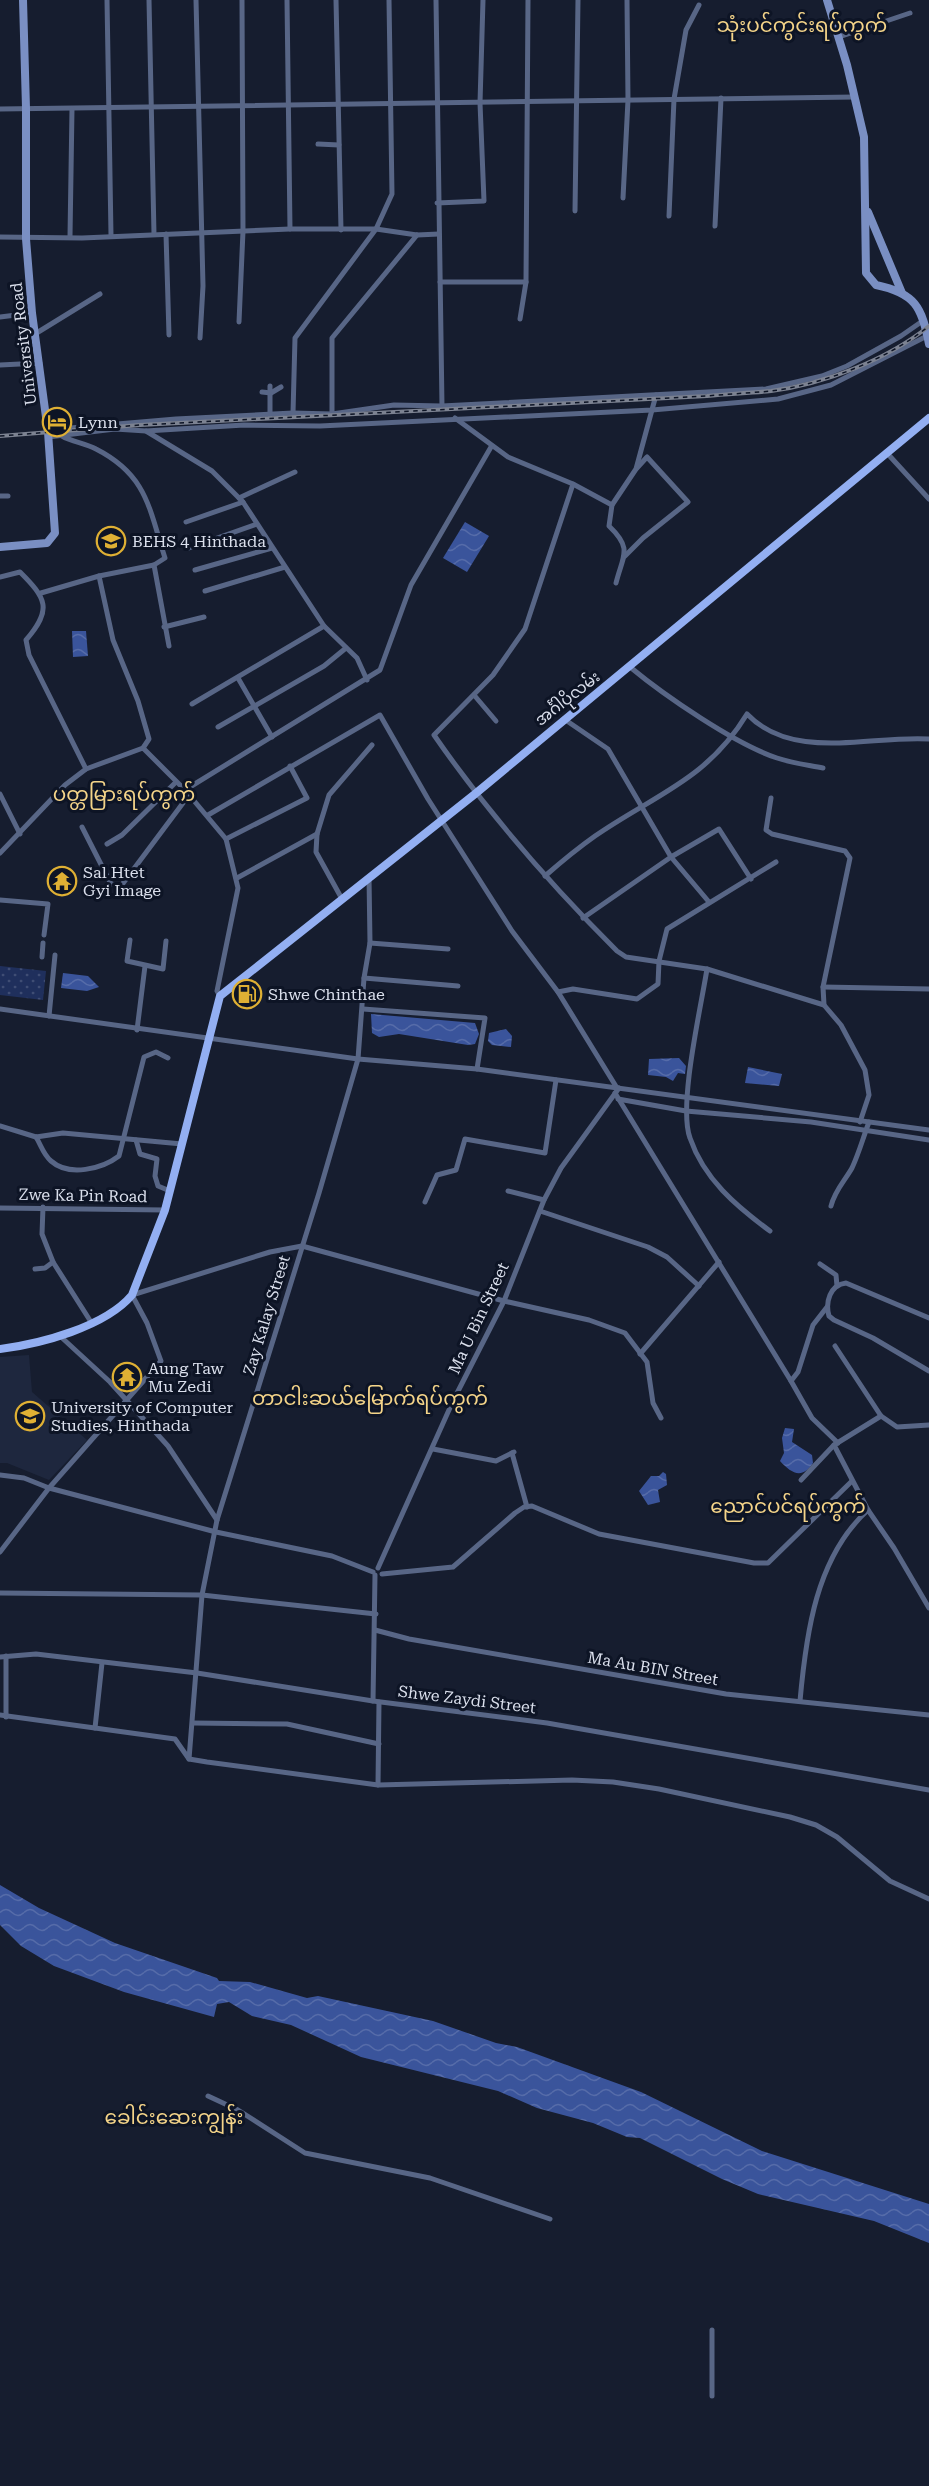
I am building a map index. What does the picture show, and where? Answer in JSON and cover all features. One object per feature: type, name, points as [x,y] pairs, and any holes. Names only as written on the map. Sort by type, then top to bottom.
[{"type":"main road","name":"အင်္ဂါပိုလမ်း","points":[[220,996],[475,794],[929,418]]},
{"type":"main road","points":[[0,1349],[30,1345],[60,1336],[123,1306],[132,1295],[165,1210],[220,996]]},
{"type":"street","name":"University Road","points":[[0,547],[47,543],[55,533],[47,433],[32,313],[26,239],[27,108],[23,0]]},
{"type":"street","points":[[107,0],[111,235]]},
{"type":"street","points":[[149,0],[154,234]]},
{"type":"street","points":[[196,0],[203,286],[200,338]]},
{"type":"street","points":[[239,321],[243,231],[242,0]]},
{"type":"street","points":[[287,0],[290,229]]},
{"type":"street","points":[[336,0],[341,230]]},
{"type":"street","points":[[293,413],[294,338],[376,230],[392,194],[389,0]]},
{"type":"street","points":[[436,0],[437,203],[442,406]]},
{"type":"street","points":[[437,203],[483,201],[480,103],[483,0]]},
{"type":"street","points":[[520,319],[526,282],[528,0]]},
{"type":"street","points":[[574,211],[578,0]]},
{"type":"street","points":[[623,198],[628,100],[627,0]]},
{"type":"street","points":[[62,436],[75,432],[115,429],[146,430],[244,425],[320,426],[652,410],[778,399],[831,385],[928,338],[924,320],[914,299],[892,288],[876,285],[868,277],[865,256],[867,209],[865,150],[855,97],[827,0]]},
{"type":"street","points":[[669,216],[674,99],[686,30],[699,5]]},
{"type":"street","points":[[839,37],[910,13]]},
{"type":"street","points":[[0,109],[72,110],[290,104],[436,104],[527,100],[576,102],[855,97]]},
{"type":"street","points":[[715,226],[721,98]]},
{"type":"street","points":[[70,236],[72,110]]},
{"type":"street","points":[[318,144],[339,145]]},
{"type":"street","points":[[867,209],[902,293]]},
{"type":"street","points":[[0,237],[26,239],[290,229],[376,230],[417,235],[439,234]]},
{"type":"street","points":[[165,234],[169,334]]},
{"type":"street","points":[[332,414],[332,338],[417,235]]},
{"type":"street","points":[[440,282],[526,282]]},
{"type":"street","points":[[35,334],[100,294]]},
{"type":"street","points":[[0,317],[32,313]]},
{"type":"street","points":[[47,433],[135,422],[293,413],[332,414],[394,405],[442,406],[765,388],[822,376],[892,341],[924,320]]},
{"type":"street","points":[[0,365],[40,363]]},
{"type":"street","points":[[270,386],[270,415]]},
{"type":"street","points":[[262,392],[271,393],[281,387]]},
{"type":"street","points":[[636,469],[656,395]]},
{"type":"street","points":[[455,418],[491,447],[508,457],[573,484],[612,505]]},
{"type":"street","points":[[146,430],[212,471],[241,500],[324,626],[357,658],[367,680]]},
{"type":"street","points":[[41,593],[99,576],[154,565],[165,558],[152,516],[136,478],[127,468],[110,456],[82,442],[47,433]]},
{"type":"street","points":[[82,827],[111,884],[121,886],[187,793],[381,670],[411,585],[424,557],[491,447]]},
{"type":"street","points":[[886,452],[929,499]]},
{"type":"street","points":[[616,583],[625,556],[623,539],[609,526],[612,505],[636,469],[647,457],[688,502],[643,538],[625,556]]},
{"type":"street","points":[[186,522],[241,500],[295,472]]},
{"type":"street","points":[[573,484],[525,629],[493,675],[434,735],[475,794],[544,876],[617,951],[627,957],[707,969],[824,1005],[841,1025],[865,1070],[869,1095],[860,1122]]},
{"type":"street","points":[[0,496],[8,496]]},
{"type":"street","points":[[189,548],[257,524]]},
{"type":"street","points":[[195,570],[272,548]]},
{"type":"street","points":[[154,565],[169,646]]},
{"type":"street","points":[[205,591],[285,567]]},
{"type":"street","points":[[0,577],[20,572],[41,593],[42,615],[37,628],[26,640],[29,655],[86,770]]},
{"type":"street","points":[[0,853],[65,785],[86,770],[143,748],[149,739],[138,700],[112,640],[99,576]]},
{"type":"street","points":[[164,627],[204,617]]},
{"type":"street","points":[[192,705],[324,626]]},
{"type":"street","points":[[218,727],[324,666],[346,648]]},
{"type":"street","points":[[630,667],[653,686],[734,736],[777,758],[823,768]]},
{"type":"street","points":[[238,678],[272,737]]},
{"type":"street","points":[[474,695],[496,721]]},
{"type":"street","points":[[544,876],[596,835],[644,808],[699,771],[734,736],[747,714],[770,734],[814,742],[861,742],[889,737],[929,739]]},
{"type":"street","points":[[208,815],[380,715],[512,932],[558,992],[812,1418],[836,1444],[868,1510],[894,1548],[929,1608]]},
{"type":"street","points":[[564,719],[608,749],[671,857],[709,902]]},
{"type":"street","points":[[342,899],[316,852],[318,834],[329,795],[372,745]]},
{"type":"street","points":[[143,748],[208,815],[226,839],[238,888],[217,991],[220,996]]},
{"type":"street","points":[[226,839],[307,798],[290,766]]},
{"type":"street","points":[[107,844],[122,835],[176,782]]},
{"type":"street","points":[[771,798],[766,830],[772,834],[845,851],[850,858],[823,987],[824,1005]]},
{"type":"street","points":[[1,799],[20,834]]},
{"type":"street","points":[[583,918],[671,857],[719,829],[751,879]]},
{"type":"street","points":[[237,878],[318,834]]},
{"type":"street","points":[[558,992],[573,989],[637,999],[658,984],[659,960],[667,929],[776,862]]},
{"type":"street","name":"Zay Kalay Street","points":[[189,1759],[202,1594],[217,1520],[358,1059],[364,978],[370,943],[369,877]]},
{"type":"street","points":[[0,900],[48,904],[44,935]]},
{"type":"street","points":[[130,940],[127,960],[163,969],[166,941]]},
{"type":"street","points":[[42,957],[43,943]]},
{"type":"street","points":[[370,943],[448,949]]},
{"type":"street","points":[[48,1016],[56,955]]},
{"type":"street","points":[[137,1030],[145,966]]},
{"type":"street","points":[[707,969],[687,1099],[689,1137],[711,1176],[734,1204],[770,1231]]},
{"type":"street","points":[[364,978],[458,986]]},
{"type":"street","points":[[823,987],[929,989]]},
{"type":"street","points":[[0,1009],[137,1030],[210,1037],[358,1059],[477,1069],[556,1080],[617,1092],[686,1111],[811,1122],[865,1133],[929,1140]]},
{"type":"street","points":[[363,1009],[485,1018],[477,1069]]},
{"type":"street","points":[[36,1137],[50,1160],[66,1168],[90,1169],[110,1164],[119,1156],[144,1056],[156,1052],[168,1058]]},
{"type":"street","points":[[425,1202],[437,1175],[456,1170],[465,1139],[545,1153],[556,1080]]},
{"type":"street","points":[[617,1092],[929,1130]]},
{"type":"street","name":"Ma U Bin Street","points":[[378,1785],[375,1630],[377,1572],[453,1401],[504,1301],[544,1200],[561,1167],[617,1092]]},
{"type":"street","points":[[831,1206],[835,1190],[850,1172],[861,1149],[869,1122]]},
{"type":"street","points":[[0,1126],[36,1137],[63,1133],[182,1144]]},
{"type":"street","points":[[136,1140],[140,1155],[157,1159],[155,1176],[158,1186],[170,1191]]},
{"type":"street","points":[[508,1191],[544,1200]]},
{"type":"street","points":[[43,1207],[42,1234],[53,1262],[91,1322]]},
{"type":"street","name":"Zwe Ka Pin Road","points":[[0,1208],[165,1210]]},
{"type":"street","points":[[540,1211],[648,1248],[667,1257],[699,1286]]},
{"type":"street","points":[[0,1552],[49,1488],[161,1361],[147,1323],[132,1295],[270,1252],[302,1246],[504,1301],[589,1320],[625,1333],[647,1362],[653,1403],[661,1418]]},
{"type":"street","points":[[34,1269],[45,1269],[53,1262]]},
{"type":"street","points":[[640,1354],[719,1262]]},
{"type":"street","points":[[820,1264],[836,1275],[837,1286]]},
{"type":"street","points":[[929,1318],[846,1283],[837,1286],[829,1297],[827,1307],[829,1316],[834,1320],[873,1338],[929,1371]]},
{"type":"street","points":[[791,1381],[798,1372],[813,1325],[827,1307]]},
{"type":"street","points":[[60,1336],[110,1382],[168,1446],[217,1520]]},
{"type":"street","points":[[836,1346],[881,1416],[897,1427],[929,1425]]},
{"type":"street","points":[[801,1480],[836,1444],[881,1416]]},
{"type":"street","points":[[433,1449],[496,1461],[513,1452],[527,1507]]},
{"type":"street","points":[[0,1475],[24,1478],[49,1488],[216,1532],[332,1556],[377,1572],[453,1567],[508,1518],[527,1507]]},
{"type":"street","points":[[527,1507],[599,1534],[762,1564],[768,1563],[852,1481]]},
{"type":"street","points":[[801,1701],[816,1603],[831,1559],[848,1530],[868,1510]]},
{"type":"street","points":[[0,1593],[202,1594],[376,1614]]},
{"type":"street","name":"Ma Au BIN Street","points":[[375,1630],[409,1639],[700,1690],[929,1715]]},
{"type":"street","name":"Shwe Zaydi Street","points":[[3,1656],[36,1654],[197,1673],[376,1701],[547,1723],[929,1790]]},
{"type":"street","points":[[3,1656],[3,1716],[175,1739],[189,1759],[378,1785],[572,1780],[613,1782],[704,1798],[816,1825],[837,1837],[890,1881],[929,1899]]},
{"type":"street","points":[[95,1728],[102,1663]]},
{"type":"street","points":[[193,1723],[286,1724],[379,1744]]},
{"type":"street","points":[[208,2096],[238,2110],[305,2153],[430,2178],[550,2219]]},
{"type":"street","points":[[712,2330],[712,2396]]},
{"type":"shaded area","points":[[0,966],[46,971],[43,1000],[0,995]]},
{"type":"shaded area","name":"University of Computer Studies, Hinthada","points":[[29,1355],[32,1392],[87,1440],[49,1480],[7,1463],[0,1463],[0,1357]]},
{"type":"water","points":[[465,522],[489,536],[467,572],[443,558]]},
{"type":"water","points":[[72,631],[86,631],[88,656],[73,657]]},
{"type":"water","points":[[63,973],[88,976],[99,987],[87,991],[61,988]]},
{"type":"water","points":[[371,1014],[475,1023],[479,1034],[475,1044],[468,1045],[399,1034],[379,1037],[372,1033]]},
{"type":"water","points":[[506,1029],[512,1036],[511,1047],[492,1045],[488,1041],[489,1033]]},
{"type":"water","points":[[679,1058],[686,1066],[685,1074],[678,1073],[673,1081],[666,1077],[648,1075],[649,1059]]},
{"type":"water","points":[[748,1067],[782,1074],[779,1086],[745,1083]]},
{"type":"water","points":[[785,1428],[794,1429],[792,1442],[812,1455],[813,1463],[805,1472],[796,1473],[780,1461],[784,1453],[782,1438]]},
{"type":"water","points":[[663,1472],[666,1474],[667,1485],[658,1490],[660,1502],[648,1505],[639,1491],[651,1476],[659,1476]]},
{"type":"water","points":[[0,1885],[39,1908],[115,1943],[217,1978],[219,1981],[250,1982],[307,1998],[318,1996],[433,2021],[496,2043],[517,2047],[641,2092],[762,2151],[929,2204],[929,2243],[874,2221],[758,2194],[722,2179],[640,2138],[627,2137],[593,2123],[537,2108],[498,2091],[361,2057],[291,2025],[252,2016],[229,2002],[217,2004],[214,2017],[124,1992],[54,1966],[21,1946],[0,1925]]},
{"type":"railway","points":[[0,436],[140,425],[771,391],[812,383],[854,369],[894,350],[929,326]]},
{"type":"place","name":"Lynn","points":[[57,422]]},
{"type":"place","name":"BEHS 4 Hinthada","points":[[111,541]]},
{"type":"place","name":"Sal Htet Gyi Image","points":[[62,881]]},
{"type":"place","name":"Shwe Chinthae","points":[[247,994]]},
{"type":"place","name":"Aung Taw Mu Zedi","points":[[127,1377]]},
{"type":"place","name":"University of Computer Studies, Hinthada","points":[[30,1416]]},
{"type":"district","name":"သုံးပင်ကွင်းရပ်ကွက်","points":[[802,25]]},
{"type":"district","name":"ပတ္တမြားရပ်ကွက်","points":[[124,794]]},
{"type":"district","name":"တာငါးဆယ်မြောက်ရပ်ကွက်","points":[[370,1398]]},
{"type":"district","name":"ညောင်ပင်ရပ်ကွက်","points":[[788,1506]]},
{"type":"district","name":"ခေါင်းဆေးကျွန်း","points":[[174,2117]]}]
